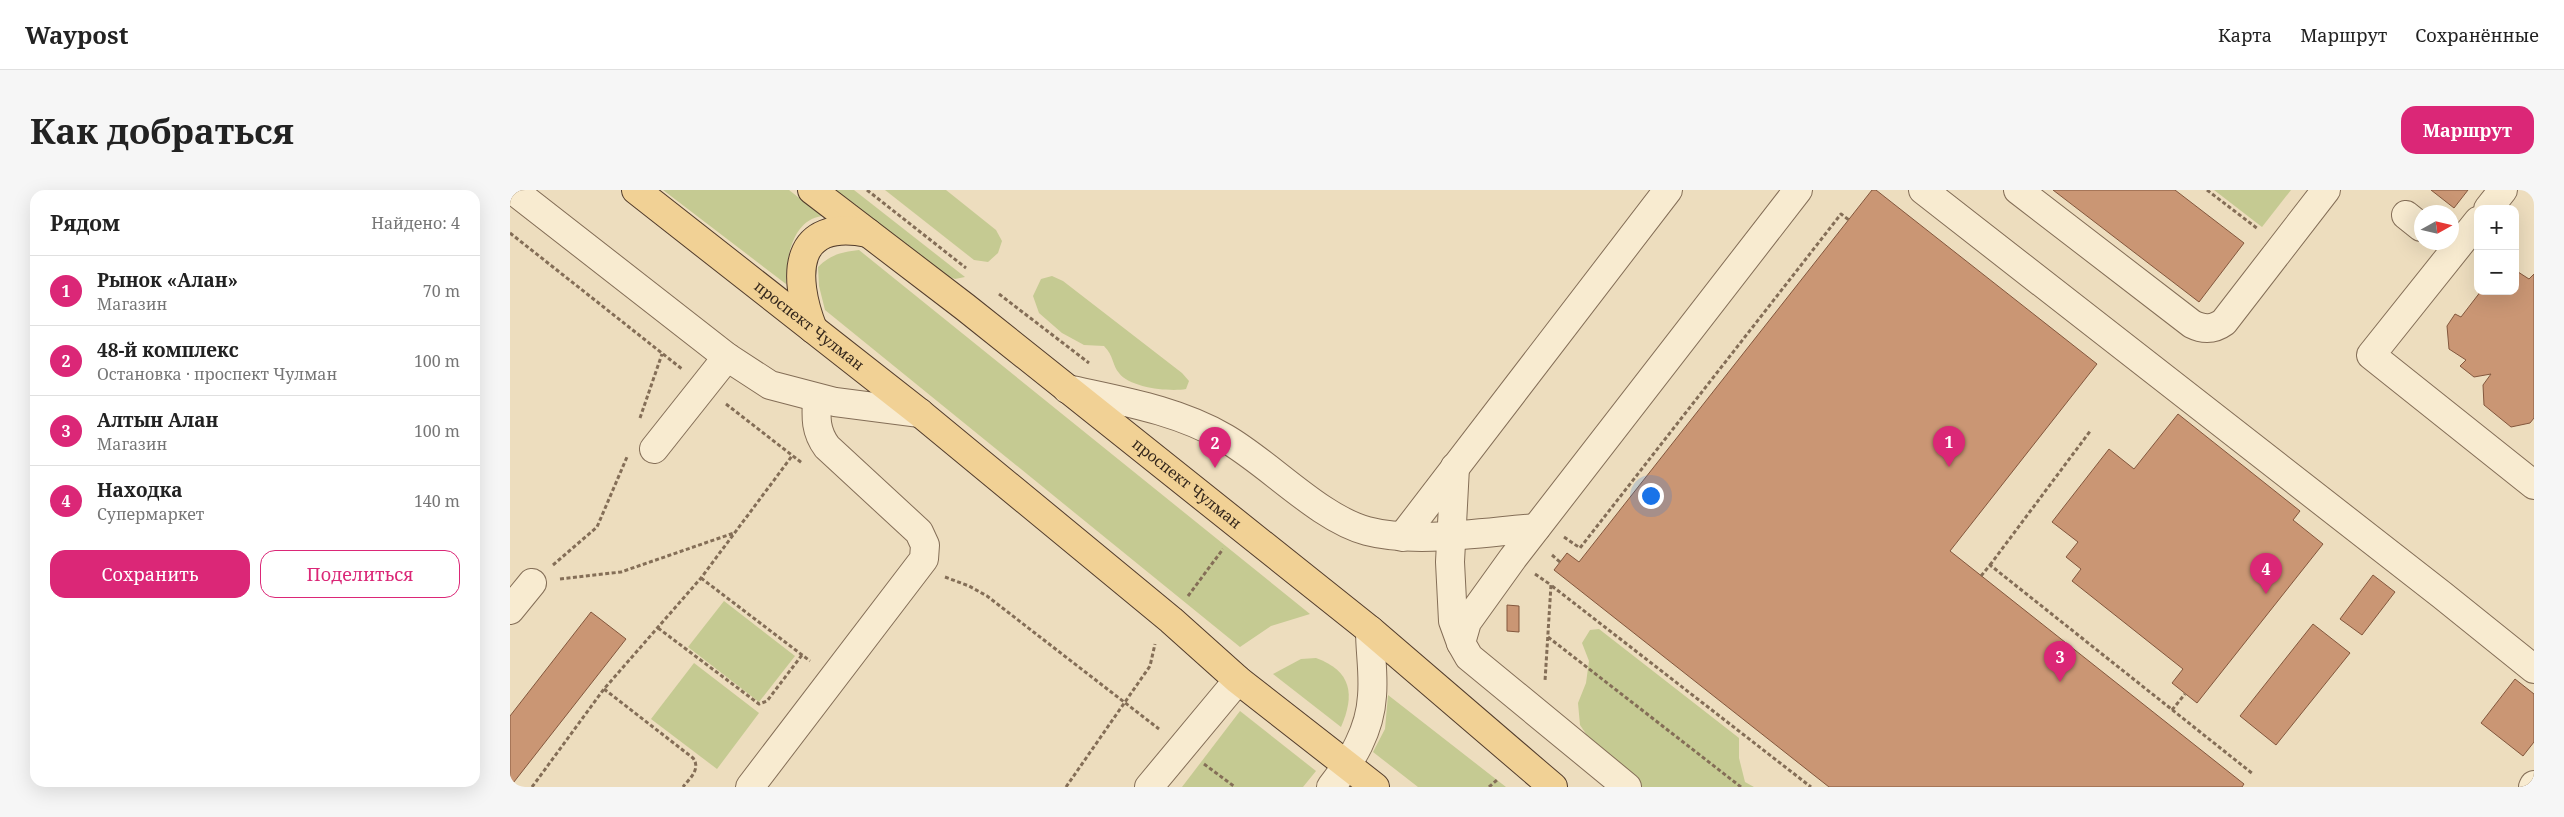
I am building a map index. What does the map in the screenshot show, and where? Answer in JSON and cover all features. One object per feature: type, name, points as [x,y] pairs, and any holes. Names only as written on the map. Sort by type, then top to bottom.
[{"type":"main road","name":"проспект Чулман","points":[[636,190],[920,413],[1170,620],[1238,680],[1339,777],[1375,787]]},
{"type":"main road","name":"проспект Чулман","points":[[812,190],[1067,389],[1370,630],[1553,787]]},
{"type":"main road","points":[[813,329],[802,297],[801,260],[815,239],[828,232],[843,230],[868,233]]},
{"type":"street","points":[[513,190],[727,357],[770,385],[817,398],[920,413]]},
{"type":"street","points":[[1402,537],[1668,190]]},
{"type":"street","points":[[1461,642],[1467,622],[1548,531],[1798,190]]},
{"type":"street","points":[[1923,190],[2426,582],[2534,670]]},
{"type":"street","points":[[2018,190],[2200,328],[2210,329],[2224,322],[2326,190]]},
{"type":"street","points":[[2491,205],[2503,190]]},
{"type":"street","points":[[2459,237],[2474,224]]},
{"type":"street","points":[[2445,250],[2371,355],[2534,485]]},
{"type":"street","points":[[654,449],[727,357]]},
{"type":"street","points":[[1067,389],[1143,405],[1191,420],[1225,437],[1260,460],[1337,520],[1367,531],[1402,537],[1548,531]]},
{"type":"street","points":[[750,787],[924,559],[925,550],[919,532],[827,447],[816,426],[817,398]]},
{"type":"street","points":[[1455,468],[1450,534],[1453,621],[1469,657],[1627,787]]},
{"type":"street","points":[[510,610],[532,583]]},
{"type":"street","points":[[1339,777],[1362,738],[1370,717],[1372,696],[1370,630]]},
{"type":"street","points":[[1149,787],[1238,680]]},
{"type":"path","points":[[866,190],[971,272]]},
{"type":"path","points":[[871,190],[875,197]]},
{"type":"path","points":[[2207,190],[2282,247]]},
{"type":"path","points":[[1548,531],[1580,548],[1841,214],[1849,220]]},
{"type":"path","points":[[510,233],[704,387]]},
{"type":"path","points":[[637,428],[662,354]]},
{"type":"path","points":[[1981,576],[2091,430]]},
{"type":"path","points":[[532,583],[597,527],[627,456]]},
{"type":"path","points":[[532,787],[604,689],[701,578],[792,456]]},
{"type":"path","points":[[532,583],[621,572],[734,533]]},
{"type":"path","points":[[1185,601],[1224,546]]},
{"type":"path","points":[[1990,565],[2253,774]]},
{"type":"path","points":[[701,578],[833,678]]},
{"type":"path","points":[[1552,585],[1811,787]]},
{"type":"path","points":[[658,628],[759,704],[766,701],[802,655]]},
{"type":"path","points":[[1547,637],[1741,787]]},
{"type":"path","points":[[1066,787],[1150,666],[1155,642]]},
{"type":"path","points":[[604,689],[693,758],[697,764],[696,771],[683,787]]},
{"type":"path","points":[[2172,710],[2185,694]]},
{"type":"path","points":[[1201,762],[1235,787]]},
{"type":"path","points":[[1489,787],[1497,780]]},
{"type":"green space","points":[[663,190],[789,190],[822,216],[812,219],[797,233],[789,253],[786,284]]},
{"type":"green space","points":[[834,190],[854,190],[965,277],[955,279],[942,274]]},
{"type":"green space","points":[[885,190],[946,190],[996,230],[1002,241],[998,253],[988,262],[974,260]]},
{"type":"green space","points":[[2214,190],[2291,190],[2262,227]]},
{"type":"green space","points":[[859,250],[1310,614],[1271,626],[1240,647],[825,310],[819,286],[818,267],[836,255]]},
{"type":"green space","points":[[1052,276],[1063,281],[1182,373],[1189,381],[1186,389],[1151,388],[1132,382],[1119,373],[1110,353],[1104,346],[1084,345],[1062,333],[1039,313],[1033,296],[1041,279]]},
{"type":"green space","points":[[724,601],[795,656],[759,702],[688,647]]},
{"type":"green space","points":[[1599,629],[1739,738],[1739,758],[1745,782],[1754,787],[1639,787],[1601,756],[1580,725],[1578,703],[1586,683],[1589,661],[1582,643],[1590,630]]},
{"type":"green space","points":[[1316,658],[1328,663],[1337,670],[1347,685],[1348,705],[1341,727],[1273,674],[1301,659]]},
{"type":"green space","points":[[694,663],[759,713],[717,769],[651,719]]},
{"type":"green space","points":[[1388,695],[1506,787],[1418,787],[1373,752],[1385,729]]},
{"type":"green space","points":[[1240,711],[1316,771],[1303,787],[1182,787]]},
{"type":"building","points":[[1872,190],[1876,190],[2097,364],[1950,551],[2244,784],[2242,787],[1829,787],[1554,570],[1567,553],[1579,562]]},
{"type":"building","points":[[2053,190],[2175,190],[2244,243],[2199,302]]},
{"type":"building","points":[[2431,190],[2468,190],[2456,205],[2450,205]]},
{"type":"building","points":[[2519,273],[2529,279],[2534,274],[2534,418],[2530,423],[2511,427],[2484,405],[2483,385],[2491,374],[2474,377],[2460,366],[2466,360],[2449,349],[2447,326],[2455,314],[2461,317],[2478,295],[2519,295]]},
{"type":"building","points":[[2178,414],[2300,511],[2293,520],[2323,544],[2197,703],[2172,683],[2183,669],[2072,581],[2081,569],[2066,557],[2078,542],[2052,522],[2109,449],[2134,469]]},
{"type":"building","points":[[2373,575],[2395,592],[2362,635],[2340,619]]},
{"type":"building","points":[[1507,605],[1519,606],[1519,632],[1507,631]]},
{"type":"building","points":[[591,612],[626,639],[510,787],[510,716]]},
{"type":"building","points":[[2313,624],[2350,653],[2276,745],[2240,716]]},
{"type":"building","points":[[2515,679],[2534,694],[2534,742],[2523,756],[2481,723]]},
{"type":"place","name":"Рынок «Алан»","points":[[1949,467]]},
{"type":"place","name":"48-й комплекс","points":[[1215,468]]},
{"type":"place","name":"Находка","points":[[2266,594]]},
{"type":"place","name":"Алтын Алан","points":[[2060,682]]}]
